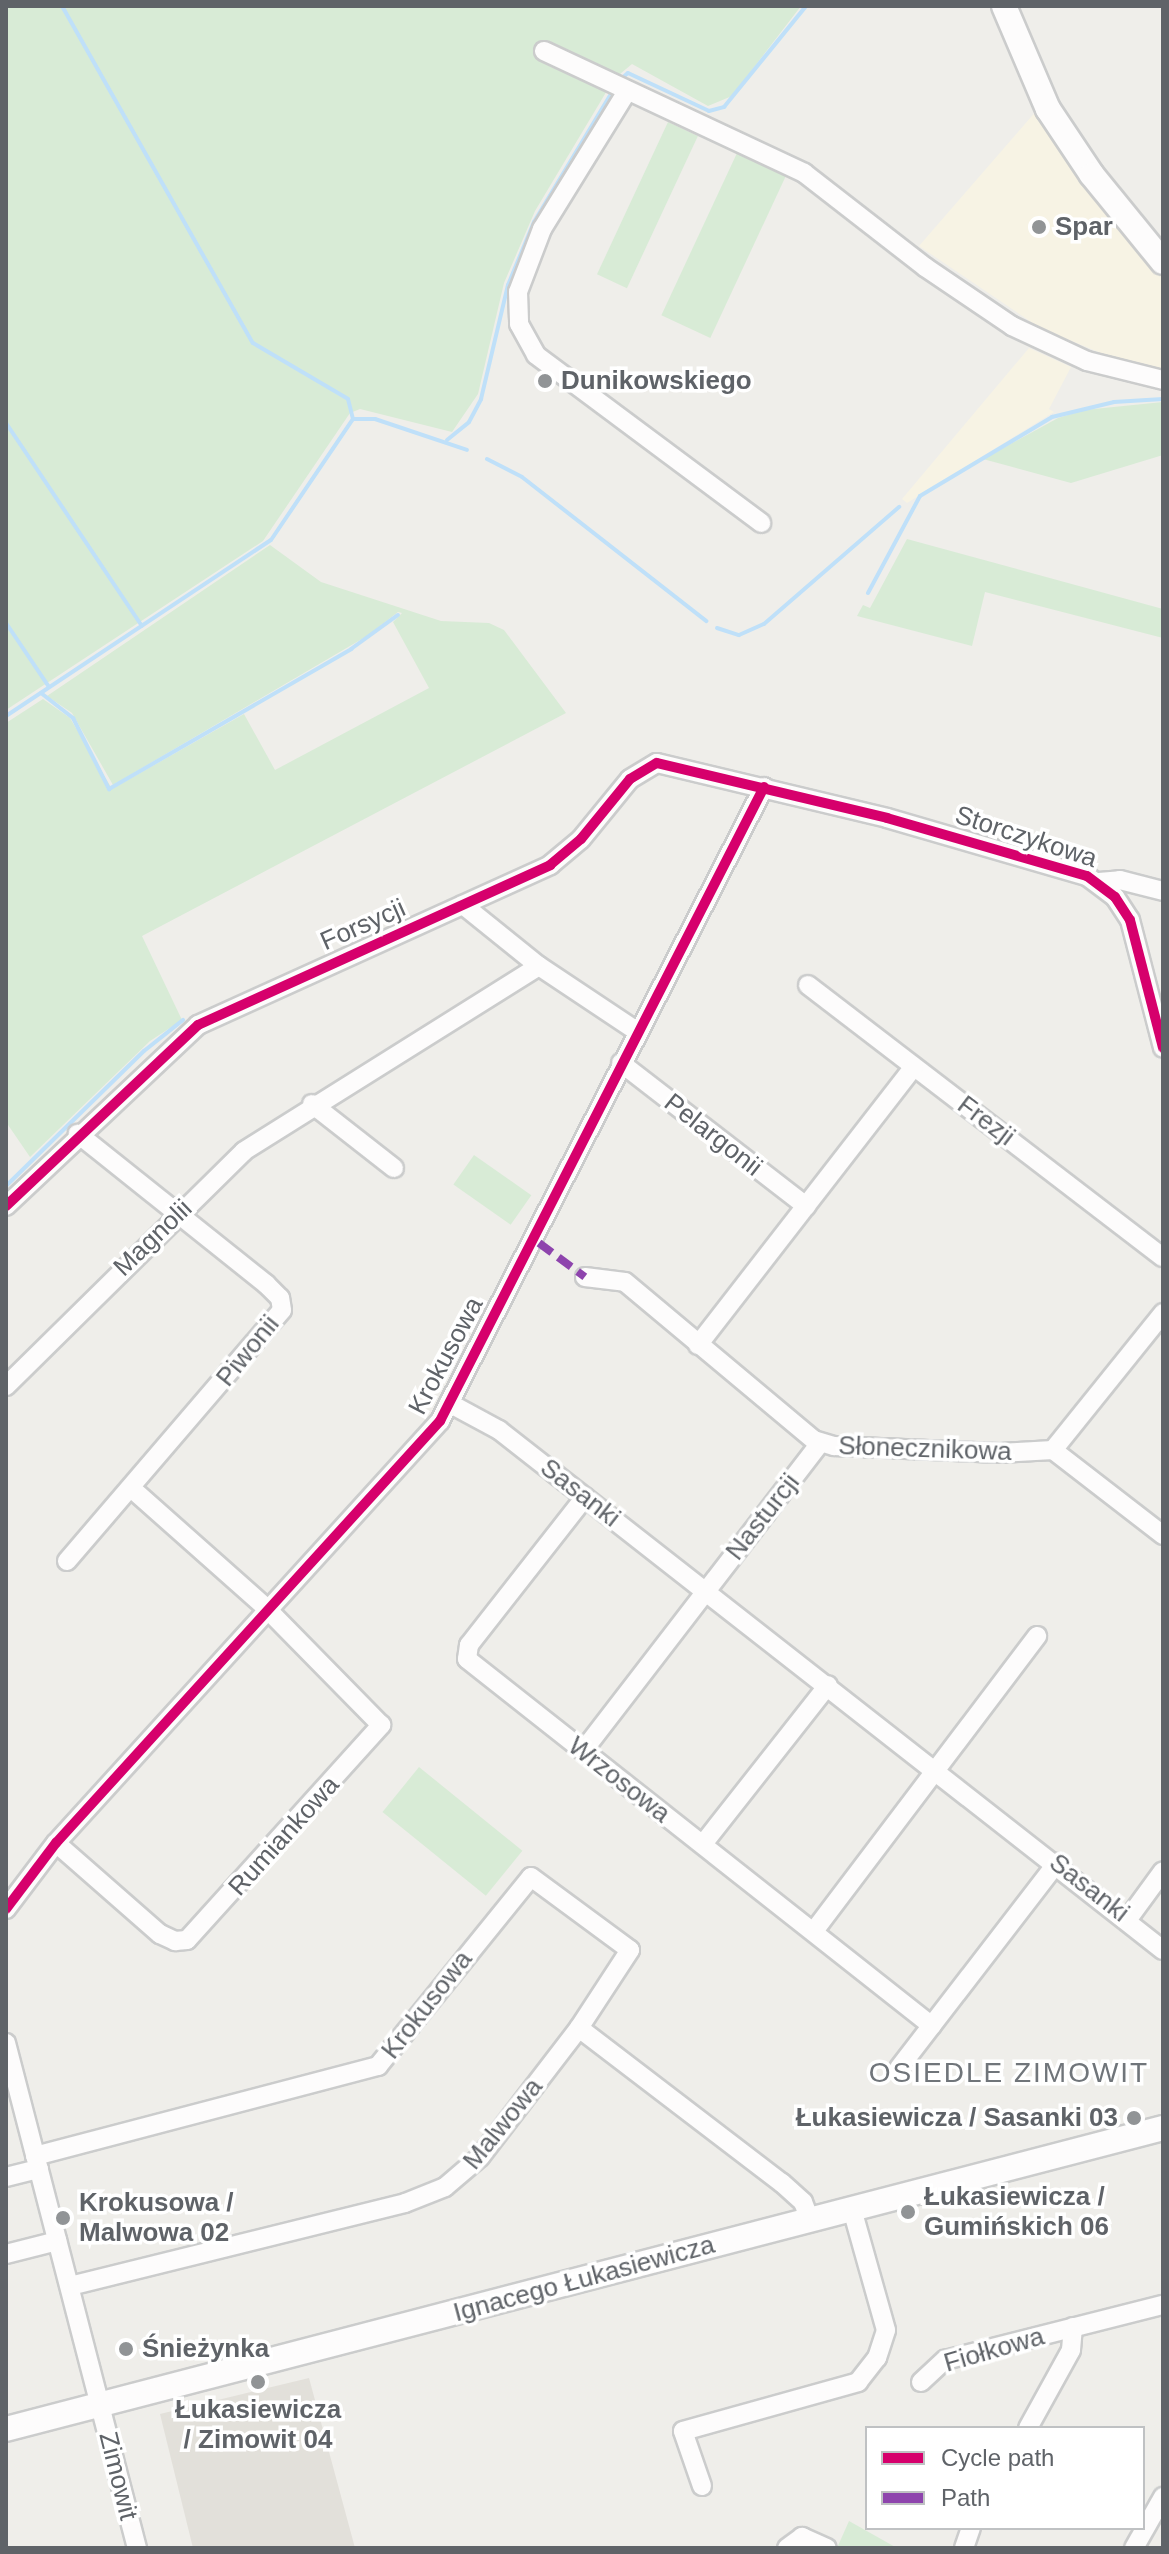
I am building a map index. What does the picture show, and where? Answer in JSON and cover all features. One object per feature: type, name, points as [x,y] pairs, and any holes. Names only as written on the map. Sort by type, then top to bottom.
[{"type":"street","points":[[1004,6],[1048,109],[1092,175],[1163,262]]},
{"type":"street","points":[[544,51],[626,93],[804,173],[925,267],[1012,326],[1084,359],[1163,380]]},
{"type":"street","points":[[626,93],[542,229],[518,292],[519,324],[536,355],[761,523]]},
{"type":"street","name":"Forsycji","points":[[6,1206],[178,1041],[215,1015],[550,865],[581,839],[630,779],[652,764],[764,787]]},
{"type":"street","name":"Storczykowa","points":[[764,787],[1018,853],[1099,882],[1120,880],[1163,891]]},
{"type":"street","name":"Krokusowa","points":[[8,1899],[416,1451],[449,1403],[764,787]]},
{"type":"street","name":"Storczykowa","points":[[1099,882],[1130,920],[1163,1048]]},
{"type":"street","points":[[463,905],[539,966],[638,1032]]},
{"type":"street","name":"Magnolii","points":[[6,1386],[244,1151],[312,1104],[539,966]]},
{"type":"street","name":"Frezji","points":[[808,985],[1163,1257]]},
{"type":"street","name":"Pelargonii","points":[[621,1063],[806,1206]]},
{"type":"street","points":[[698,1345],[914,1067]]},
{"type":"street","points":[[312,1104],[394,1168]]},
{"type":"street","name":"Piwonii","points":[[67,1561],[282,1310],[280,1298],[266,1284],[78,1134]]},
{"type":"street","name":"Słonecznikowa","points":[[585,1277],[625,1282],[820,1443],[1000,1453],[1053,1450]]},
{"type":"street","points":[[1163,1313],[1053,1450],[1163,1535]]},
{"type":"street","name":"Sasanki","points":[[449,1403],[499,1430],[937,1769],[1163,1950]]},
{"type":"street","name":"Nasturcji","points":[[706,1591],[820,1443]]},
{"type":"street","points":[[131,1488],[267,1612]]},
{"type":"street","name":"Wrzosowa","points":[[585,1497],[465,1655],[932,2026]]},
{"type":"street","points":[[583,1751],[706,1591]]},
{"type":"street","name":"Rumiankowa","points":[[56,1843],[160,1934],[175,1941],[187,1940],[374,1738],[381,1725],[378,1716],[267,1612]]},
{"type":"street","points":[[814,1931],[1037,1636]]},
{"type":"street","points":[[703,1844],[828,1685]]},
{"type":"street","points":[[899,2068],[1057,1863]]},
{"type":"street","points":[[1128,1919],[1163,1871]]},
{"type":"street","name":"Krokusowa","points":[[6,2177],[37,2162],[378,2066],[531,1877],[630,1950],[579,2028]]},
{"type":"street","points":[[579,2028],[782,2183],[803,2202],[810,2220]]},
{"type":"street","name":"Malwowa","points":[[70,2286],[405,2203],[445,2187],[480,2157],[579,2028]]},
{"type":"street","points":[[6,2043],[14,2106],[37,2162],[100,2405]]},
{"type":"street","name":"Ignacego Łukasiewicza","points":[[6,2429],[1163,2128]]},
{"type":"street","points":[[702,2486],[683,2431],[858,2382],[884,2344],[886,2330],[852,2209]]},
{"type":"street","points":[[6,2254],[57,2241]]},
{"type":"street","name":"Fiołkowa","points":[[921,2382],[945,2360],[1163,2305]]},
{"type":"street","name":"Fiołkowa","points":[[1029,2426],[1071,2350],[1073,2327]]},
{"type":"street","name":"Zimowit","points":[[100,2405],[137,2548]]},
{"type":"street","points":[[1145,2529],[1163,2497]]},
{"type":"street","points":[[1134,2548],[1144,2530]]},
{"type":"street","points":[[787,2548],[802,2537],[827,2548]]},
{"type":"shaded area","points":[[1038,109],[1090,190],[1163,278],[1163,369],[1130,365],[1040,328],[919,246]]},
{"type":"shaded area","points":[[1029,348],[1071,367],[1049,409],[1054,412],[907,503],[902,499]]},
{"type":"shaded area","points":[[309,2378],[355,2548],[193,2548],[160,2414]]},
{"type":"green space","points":[[6,6],[801,6],[732,96],[708,106],[632,64],[614,79],[535,211],[504,283],[478,394],[452,432],[360,409],[350,413],[263,541],[6,710]]},
{"type":"green space","points":[[668,122],[698,136],[627,288],[597,274]]},
{"type":"green space","points":[[737,153],[786,176],[710,338],[661,315]]},
{"type":"green space","points":[[1163,402],[1163,455],[1071,483],[983,459],[1058,418],[1084,410]]},
{"type":"green space","points":[[907,539],[1163,609],[1163,638],[985,592],[972,646],[857,616],[863,605],[870,608]]},
{"type":"green space","points":[[270,545],[321,582],[441,621],[489,623],[504,630],[566,713],[142,936],[182,1020],[150,1041],[30,1157],[6,1122],[6,723],[43,699],[70,718],[112,789],[244,714],[275,770],[429,688],[393,622],[402,613],[398,612],[367,636],[113,785],[72,713],[47,696]]},
{"type":"green space","points":[[474,1155],[531,1195],[511,1225],[453,1184]]},
{"type":"green space","points":[[419,1767],[522,1851],[486,1896],[382,1812]]},
{"type":"green space","points":[[849,2521],[897,2548],[837,2548]]},
{"type":"waterway","points":[[62,6],[253,343],[348,399],[353,419]]},
{"type":"waterway","points":[[621,79],[628,73],[709,111],[724,107],[806,6]]},
{"type":"waterway","points":[[447,440],[469,422],[481,399],[508,285],[534,222],[611,94]]},
{"type":"waterway","points":[[868,593],[920,496],[1052,417],[1114,402],[1163,399]]},
{"type":"waterway","points":[[6,716],[271,540],[353,419],[375,419],[467,450]]},
{"type":"waterway","points":[[6,423],[142,626]]},
{"type":"waterway","points":[[487,459],[522,477],[706,621]]},
{"type":"waterway","points":[[717,628],[739,635],[764,624],[899,507]]},
{"type":"waterway","points":[[41,693],[73,718],[109,789],[351,649],[398,615]]},
{"type":"waterway","points":[[6,623],[49,687]]},
{"type":"waterway","points":[[6,1186],[144,1051],[183,1020]]},
{"type":"marked path","points":[[539,1243],[585,1277]]},
{"type":"cycle path","points":[[6,1206],[198,1025],[550,865],[581,839],[630,779],[657,763],[887,818],[1087,876],[1115,897],[1130,920],[1163,1048]]},
{"type":"cycle path","points":[[6,1909],[56,1843],[440,1421],[764,787]]},
{"type":"place","name":"Spar","points":[[1039,227]]},
{"type":"place","name":"Dunikowskiego","points":[[545,381]]},
{"type":"place","name":"Łukasiewicza / Sasanki 03","points":[[1134,2118]]},
{"type":"place","name":"Łukasiewicza / Gumińskich 06","points":[[908,2212]]},
{"type":"place","name":"Krokusowa / Malwowa 02","points":[[63,2218]]},
{"type":"place","name":"Śnieżynka","points":[[126,2349]]},
{"type":"place","name":"Łukasiewicza / Zimowit 04","points":[[258,2382]]},
{"type":"district","name":"OSIEDLE ZIMOWIT","points":[[1009,2073]]}]
